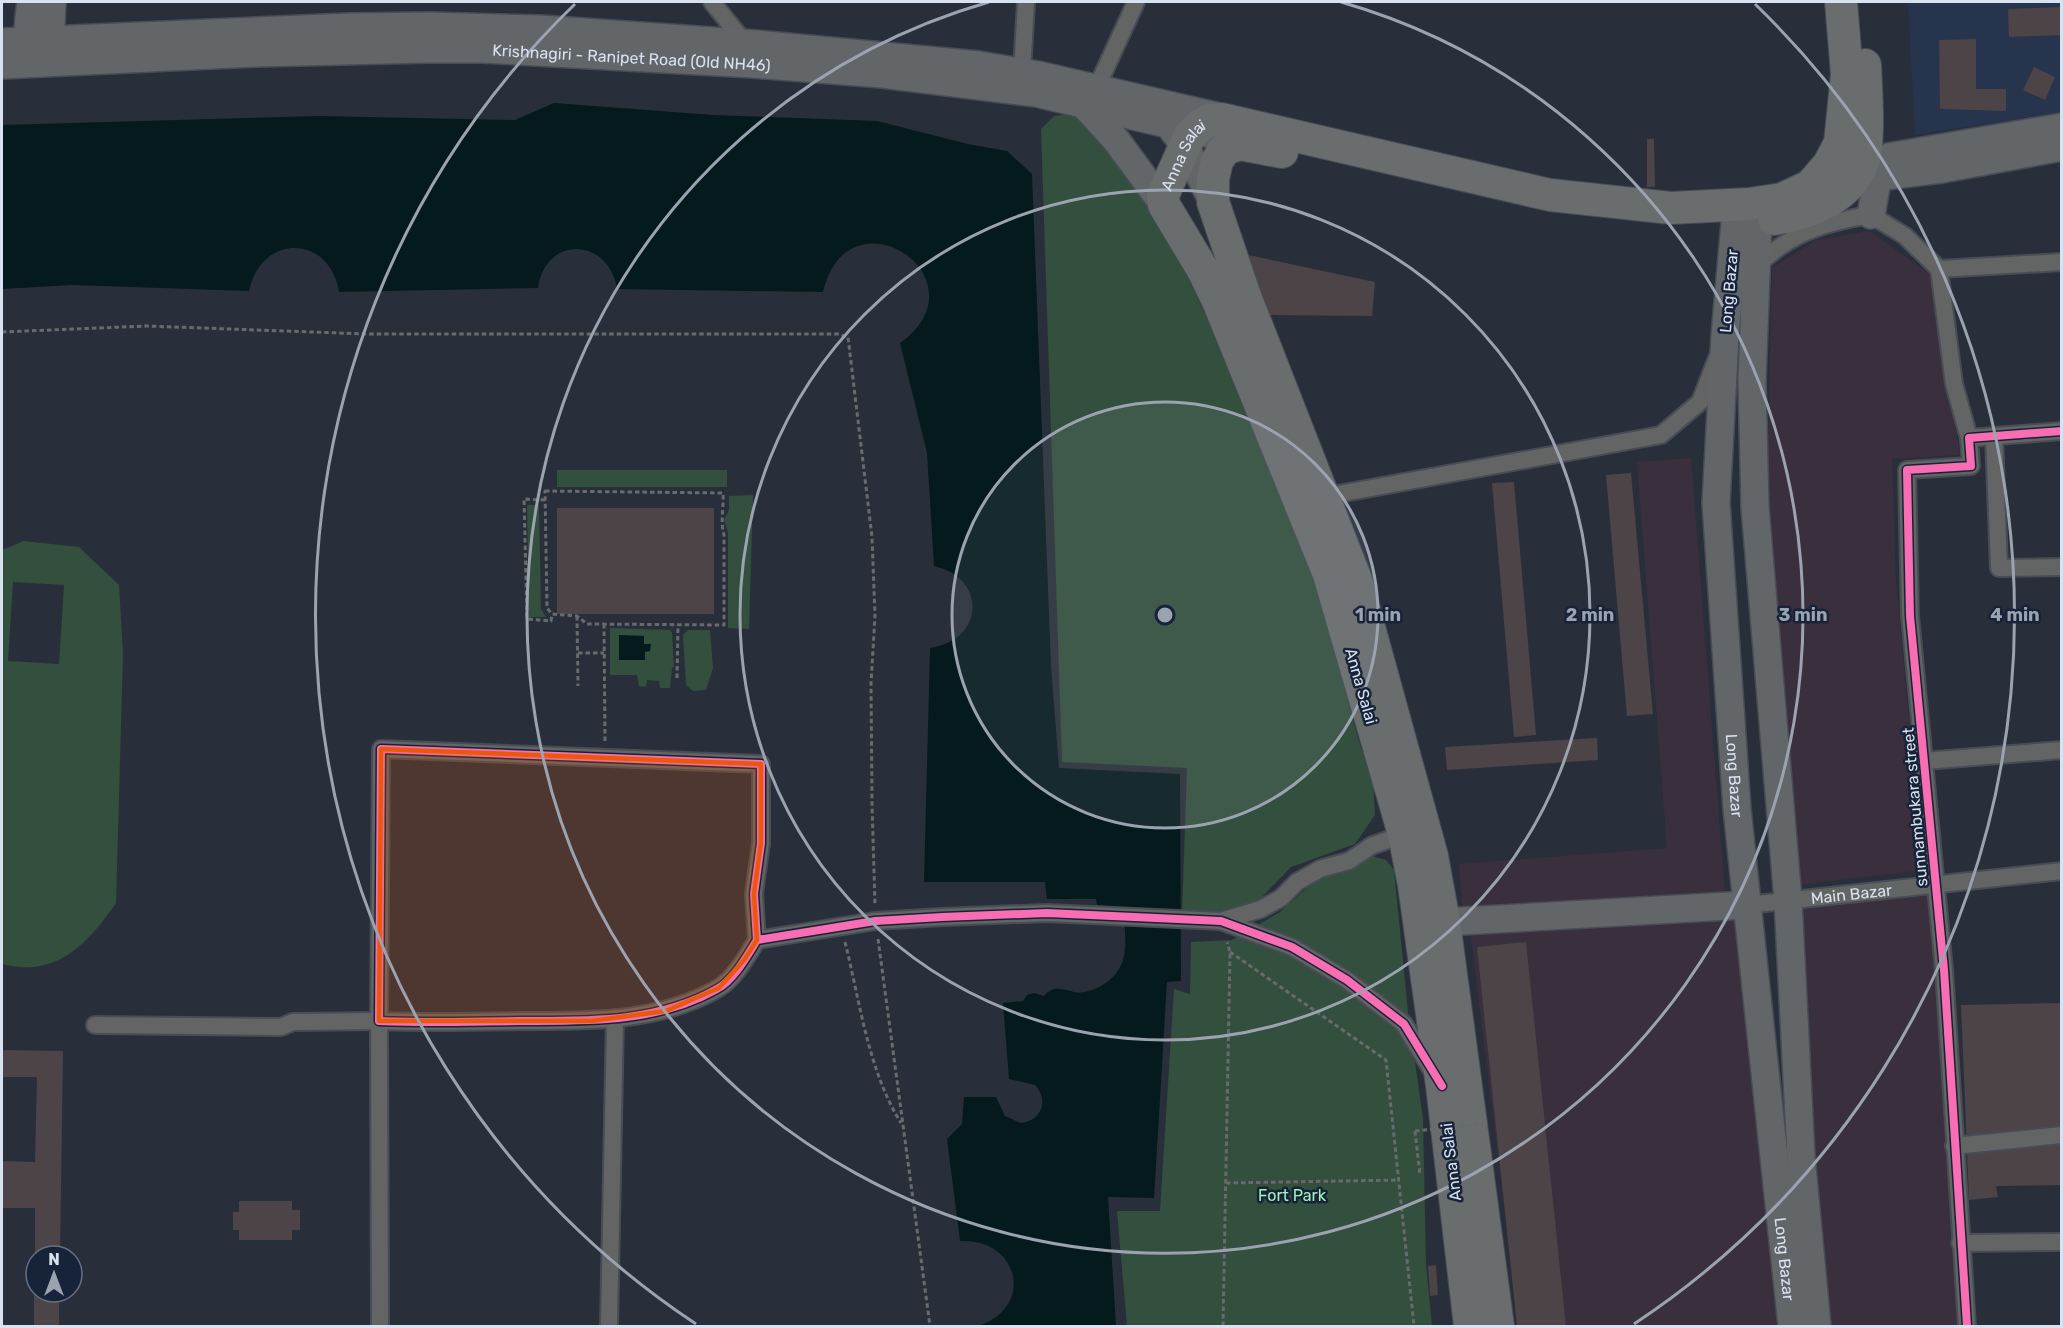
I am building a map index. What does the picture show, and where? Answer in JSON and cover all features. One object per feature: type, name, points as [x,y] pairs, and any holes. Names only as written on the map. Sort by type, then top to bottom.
[{"type":"highway","points":[[1841,2],[1847,74],[1840,143],[1853,171]]},
{"type":"highway","points":[[1247,133],[1535,209],[1613,222],[1747,223],[1818,207],[1838,196],[1853,171],[1867,110],[1860,2]]},
{"type":"highway","name":"Anna Salai","points":[[1470,1326],[1442,1086],[1414,885],[1404,834],[1329,574],[1218,301],[1203,270],[1164,205],[1167,184],[1183,135],[1210,120],[1247,133],[1240,144],[1226,149],[1215,170],[1213,202],[1245,296],[1356,580],[1432,856],[1444,922],[1498,1326]]},
{"type":"highway","points":[[1247,133],[1550,195],[1671,208],[1707,207],[1782,199],[1853,171]]},
{"type":"main road","points":[[30,46],[31,2]]},
{"type":"main road","points":[[30,46],[52,2]]},
{"type":"main road","name":"Krishnagiri - Ranipet Road (Old NH46)","points":[[2,65],[30,46],[428,26],[540,29],[745,43],[979,65],[1022,72],[1090,97]]},
{"type":"main road","name":"Krishnagiri - Ranipet Road (Old NH46)","points":[[30,46],[305,51],[493,49],[753,64],[882,74],[1090,97],[1247,133]]},
{"type":"main road","points":[[1090,97],[1152,111],[1183,135],[1213,202]]},
{"type":"main road","points":[[1090,97],[1116,140],[1164,205]]},
{"type":"main road","points":[[1853,171],[2061,127]]},
{"type":"main road","points":[[1853,171],[1942,169],[2061,147]]},
{"type":"main road","points":[[1853,171],[1871,215]]},
{"type":"main road","points":[[1747,223],[1755,267],[1752,380],[1755,507],[1788,900],[1801,1156],[1817,1326]]},
{"type":"main road","name":"Long Bazar","points":[[1747,223],[1725,336],[1716,503],[1737,810],[1792,1326]]},
{"type":"main road","points":[[1444,922],[1747,905]]},
{"type":"street","points":[[712,2],[745,43]]},
{"type":"street","points":[[1022,72],[1026,2]]},
{"type":"street","points":[[1090,97],[1136,2]]},
{"type":"street","points":[[1322,497],[1661,435],[1700,402],[1755,267],[1784,243],[1829,222],[1871,215],[1905,236],[1939,269],[1954,384],[1969,438],[2061,431]]},
{"type":"street","points":[[1939,269],[2061,262]]},
{"type":"street","points":[[1994,436],[1999,568],[2061,567]]},
{"type":"street","name":"sunnambukara street","points":[[1966,1326],[1944,970],[1910,616],[1907,470],[1971,466],[1969,438]]},
{"type":"street","points":[[95,1025],[281,1027],[293,1022],[379,1022],[447,1024],[591,1022],[666,1011],[719,988],[745,959],[757,940],[754,894],[760,843],[760,764],[381,749],[379,1022],[380,1326]]},
{"type":"street","points":[[1924,761],[2061,750]]},
{"type":"street","points":[[1221,921],[1261,909],[1281,898],[1297,882],[1320,869],[1349,861],[1371,846],[1404,834]]},
{"type":"street","name":"Main Bazar","points":[[1747,905],[2061,871]]},
{"type":"street","points":[[757,940],[875,921],[1047,913],[1221,921],[1292,947],[1347,980],[1404,1024],[1442,1086]]},
{"type":"street","points":[[609,1326],[615,1018]]},
{"type":"street","points":[[1954,1146],[2061,1135]]},
{"type":"street","points":[[1960,1243],[2061,1242]]},
{"type":"path","points":[[2,332],[146,326],[368,334],[838,334],[848,337],[872,537],[875,616],[871,683],[875,921],[930,1326]]},
{"type":"path","points":[[545,491],[723,493],[724,508],[720,522],[724,536],[724,626],[587,624],[577,616],[552,614],[547,608],[545,491]]},
{"type":"path","points":[[545,501],[524,499],[527,619],[550,621],[552,614]]},
{"type":"path","points":[[577,616],[578,686]]},
{"type":"path","points":[[604,624],[605,757]]},
{"type":"path","points":[[677,678],[678,625]]},
{"type":"path","points":[[578,653],[604,653]]},
{"type":"path","points":[[844,927],[869,1044],[887,1101],[902,1125]]},
{"type":"path","points":[[1223,1326],[1230,952],[1386,1060],[1414,1326]]},
{"type":"path","points":[[1420,1175],[1415,1131],[1483,1124]]},
{"type":"path","points":[[1226,1184],[1399,1180]]},
{"type":"highlighted area","points":[[381,749],[761,764],[761,843],[754,894],[757,940],[745,959],[719,988],[666,1011],[591,1021],[379,1021]]},
{"type":"shaded area","points":[[1908,2],[2061,2],[2061,112],[1915,135]]},
{"type":"shaded area","points":[[554,103],[713,115],[877,121],[968,144],[1007,151],[1032,174],[1051,666],[1059,768],[1180,774],[1181,981],[1167,982],[1154,1198],[1108,1197],[1116,1326],[978,1326],[996,1317],[1008,1305],[1013,1290],[1013,1276],[1007,1262],[996,1250],[980,1243],[960,1241],[947,1139],[962,1124],[964,1097],[996,1097],[1005,1116],[1021,1123],[1034,1118],[1041,1109],[1042,1097],[1035,1085],[1009,1079],[1003,1003],[1023,1001],[1027,995],[1034,993],[1044,996],[1054,989],[1080,992],[1101,986],[1111,978],[1123,961],[1125,930],[1123,907],[1097,905],[1096,899],[1047,899],[1045,882],[924,882],[930,648],[948,643],[961,634],[969,622],[972,609],[971,595],[964,583],[952,573],[934,566],[927,453],[900,343],[923,318],[929,293],[921,271],[904,253],[882,244],[858,246],[837,261],[823,292],[617,289],[612,272],[602,259],[590,252],[577,249],[564,251],[552,258],[543,271],[538,288],[339,292],[333,273],[323,259],[310,251],[295,248],[280,251],[267,259],[256,272],[249,291],[72,285],[2,289],[2,125],[319,116],[515,120]]},
{"type":"shaded area","points":[[1869,231],[1930,274],[1960,455],[1892,459],[1896,581],[1923,870],[1798,885],[1767,487],[1772,268],[1816,240]]},
{"type":"shaded area","points":[[1691,458],[1725,894],[1463,914],[1459,864],[1667,848],[1637,462]]},
{"type":"shaded area","points":[[619,635],[644,636],[644,644],[651,644],[650,651],[645,652],[645,660],[619,660]]},
{"type":"shaded area","points":[[1929,893],[1960,1326],[1824,1326],[1800,906]]},
{"type":"shaded area","points":[[1741,913],[1785,1326],[1519,1326],[1470,929]]},
{"type":"green space","points":[[1068,114],[1088,120],[1137,189],[1180,261],[1224,354],[1314,578],[1360,745],[1373,779],[1375,815],[1355,844],[1291,867],[1260,899],[1222,914],[1182,915],[1187,768],[1062,762],[1041,129],[1054,116]]},
{"type":"green space","points":[[557,470],[727,470],[727,487],[557,487]]},
{"type":"green space","points":[[753,495],[749,629],[728,628],[728,532],[724,520],[729,510],[729,496]]},
{"type":"green space","points":[[527,505],[539,505],[541,609],[546,617],[529,617]]},
{"type":"green space","points":[[24,541],[79,547],[119,585],[123,653],[116,903],[94,932],[81,944],[54,962],[39,966],[21,967],[2,964],[2,550]],"holes":[[[13,582],[64,585],[59,664],[8,661]]]},
{"type":"green space","points":[[610,628],[670,630],[674,667],[670,688],[660,688],[659,681],[647,680],[646,687],[639,686],[637,675],[610,675]]},
{"type":"green space","points":[[688,630],[710,630],[713,668],[706,690],[693,691],[686,685],[683,635]]},
{"type":"green space","name":"Fort Park","points":[[1372,856],[1386,860],[1394,870],[1408,1012],[1423,1119],[1426,1264],[1432,1326],[1127,1326],[1117,1211],[1160,1211],[1174,989],[1190,994],[1191,942],[1232,940],[1280,912],[1309,886]]},
{"type":"building","points":[[2062,7],[2062,35],[2009,37],[2008,9]]},
{"type":"building","points":[[1976,39],[1976,89],[2006,89],[2006,111],[1940,109],[1939,40]]},
{"type":"building","points":[[2034,67],[2055,77],[2045,100],[2023,90]]},
{"type":"building","points":[[1647,139],[1654,139],[1655,187],[1647,187]]},
{"type":"building","points":[[1234,252],[1375,282],[1372,316],[1257,315]]},
{"type":"building","points":[[1631,473],[1653,714],[1627,716],[1606,475]]},
{"type":"building","points":[[1514,482],[1536,735],[1514,737],[1492,483]]},
{"type":"building","points":[[557,508],[714,508],[714,614],[557,614]]},
{"type":"building","points":[[1597,738],[1598,760],[1447,770],[1445,747]]},
{"type":"building","points":[[1526,942],[1566,1326],[1517,1326],[1477,947]]},
{"type":"building","points":[[2062,1003],[2062,1185],[1996,1186],[1998,1197],[1969,1200],[1961,1005]]},
{"type":"building","points":[[2,1050],[63,1051],[60,1244],[35,1244],[35,1208],[2,1208],[2,1161],[35,1162],[37,1077],[2,1077]]},
{"type":"building","points":[[239,1201],[292,1201],[292,1210],[300,1210],[300,1230],[292,1230],[292,1240],[239,1240],[239,1230],[233,1230],[233,1212],[239,1212]]},
{"type":"building","points":[[1436,1265],[1438,1295],[1430,1296],[1428,1266]]},
{"type":"building","points":[[34,1304],[59,1304],[59,1326],[34,1326]]},
{"type":"cycle path","points":[[1967,1326],[1944,970],[1910,616],[1907,470],[1971,466],[1969,438],[2062,431]]},
{"type":"cycle path","points":[[757,940],[740,967],[723,985],[694,1000],[646,1014],[571,1021],[379,1021],[381,749],[761,764],[761,843],[754,894],[757,940],[875,921],[942,917],[1047,913],[1221,921],[1292,947],[1347,980],[1404,1024],[1442,1086]]}]
